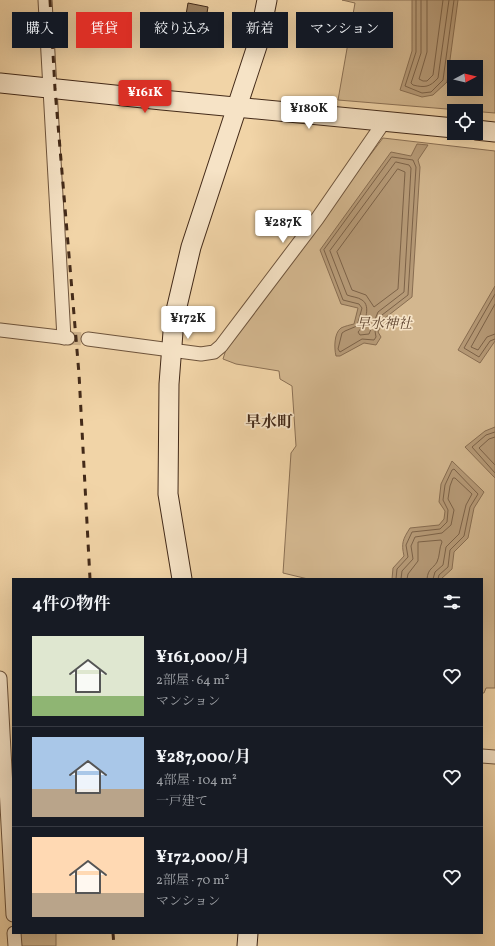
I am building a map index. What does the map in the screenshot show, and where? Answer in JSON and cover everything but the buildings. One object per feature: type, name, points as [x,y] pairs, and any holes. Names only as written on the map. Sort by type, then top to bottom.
[{"type":"street","points":[[0,330],[66,338],[45,0]]},
{"type":"street","points":[[182,578],[168,494],[167,435],[174,319],[191,247],[259,40],[267,0]]},
{"type":"street","points":[[0,83],[447,127]]},
{"type":"street","points":[[88,339],[172,351],[208,354],[214,352],[221,346],[317,220],[384,122]]},
{"type":"street","points":[[483,131],[495,132]]},
{"type":"street","points":[[0,678],[7,839],[12,902]]},
{"type":"street","points":[[483,756],[495,757]]},
{"type":"street","points":[[14,934],[15,946]]},
{"type":"street","points":[[247,946],[248,934]]},
{"type":"green space","points":[[342,0],[495,0],[495,113],[483,112],[483,104],[447,104],[447,109],[338,100],[347,48],[393,48],[393,12],[353,12],[355,3]]},
{"type":"green space","name":"早水神社","points":[[383,138],[495,151],[495,688],[486,688],[483,693],[483,578],[304,578],[283,573],[291,453],[296,446],[292,386],[280,379],[279,371],[236,364],[223,359],[228,343]]},
{"type":"green space","points":[[18,934],[56,934],[56,946],[18,946]]},
{"type":"water","points":[[412,0],[458,0],[450,60],[447,60],[447,82],[433,95],[422,97],[400,90],[412,51]]},
{"type":"water","points":[[417,144],[428,145],[418,160],[420,167],[412,297],[385,318],[378,332],[381,337],[376,345],[364,343],[340,356],[336,356],[335,345],[337,333],[341,328],[354,324],[358,308],[341,304],[320,250],[391,152],[411,156]]},
{"type":"water","points":[[495,286],[495,341],[480,363],[458,350]]},
{"type":"water","points":[[495,427],[495,478],[465,447],[485,431]]},
{"type":"water","points":[[452,461],[484,492],[474,508],[468,538],[454,552],[452,569],[442,578],[392,578],[393,568],[404,556],[403,541],[410,528],[439,525],[444,519],[445,511],[439,502],[441,484]]},
{"type":"tunnel","points":[[68,338],[88,339]]},
{"type":"railway","points":[[50,0],[55,89],[79,374],[90,578]]},
{"type":"railway","points":[[113,934],[114,946]]},
{"type":"district","name":"早水町","points":[[269,423]]}]
